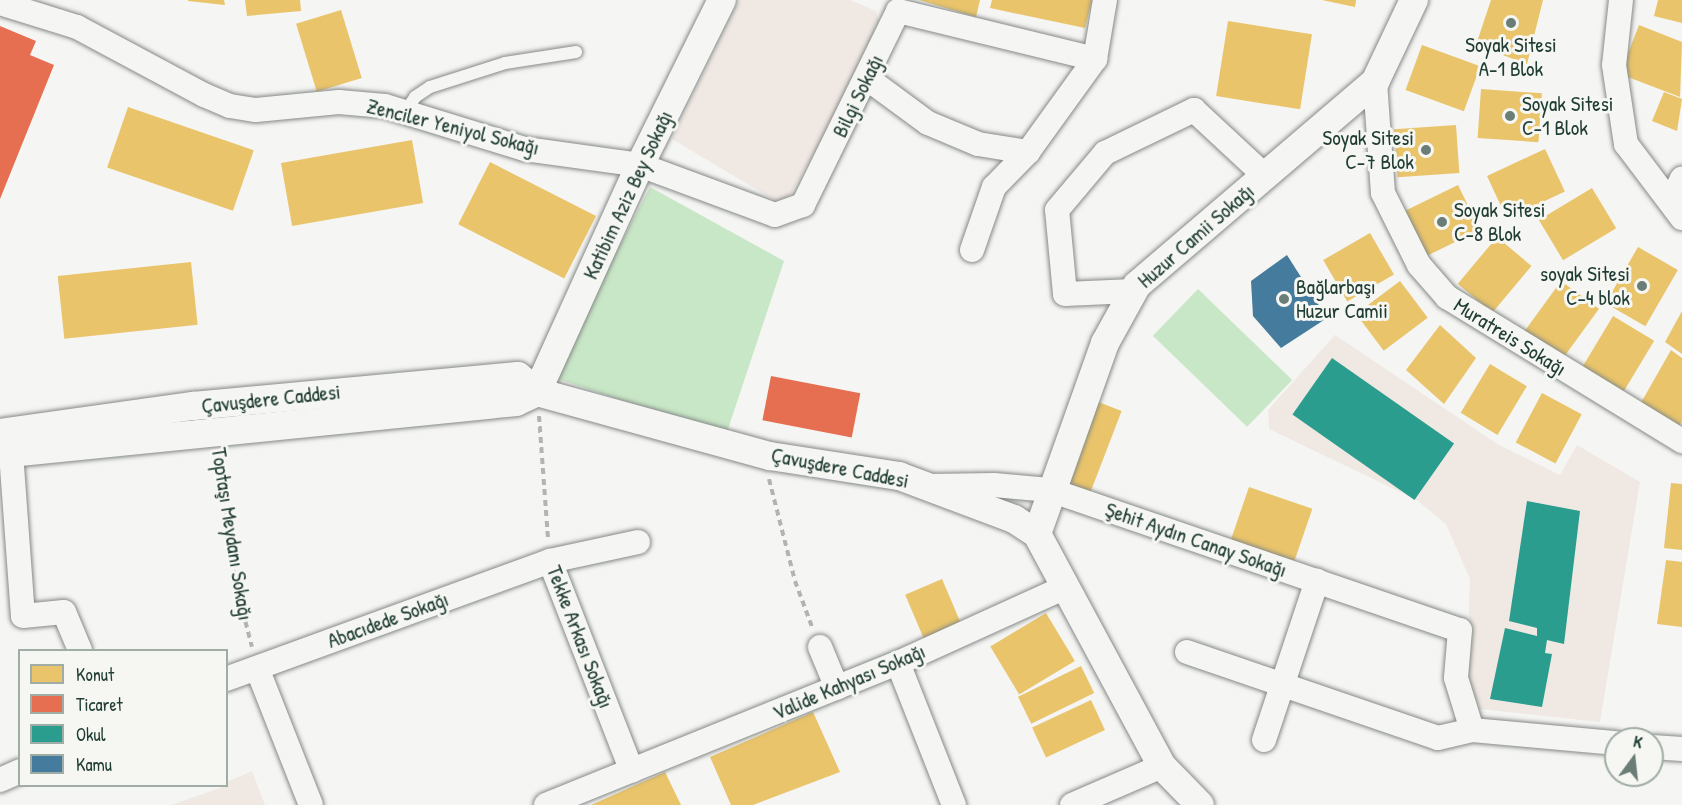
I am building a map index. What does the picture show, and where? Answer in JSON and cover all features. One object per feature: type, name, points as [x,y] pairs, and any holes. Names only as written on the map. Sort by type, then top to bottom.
[{"type":"street","name":"Katibim Aziz Bey Sokağı","points":[[537,392],[640,165],[722,0]]},
{"type":"street","points":[[972,250],[994,187],[1028,152],[1095,59],[1105,0]]},
{"type":"street","points":[[1375,82],[1414,0]]},
{"type":"street","points":[[1621,0],[1614,65],[1626,144],[1677,210]]},
{"type":"street","name":"Zenciler Yeniyol Sokağı","points":[[0,3],[77,27],[204,95],[230,106],[268,110],[362,103],[405,112],[525,148],[640,165]]},
{"type":"street","name":"Bilgi Sokağı","points":[[640,165],[775,215],[803,205],[868,79],[900,5],[1095,59]]},
{"type":"street","points":[[868,79],[928,123],[978,144],[1028,152]]},
{"type":"street","name":"Huzur Camii Sokağı","points":[[1037,534],[1050,490],[1105,343],[1133,291],[1323,123],[1375,82]]},
{"type":"street","name":"Muratreis Sokağı","points":[[1375,82],[1383,193],[1419,265],[1448,297],[1682,441]]},
{"type":"street","points":[[1133,291],[1065,294],[1057,210],[1105,153],[1194,110],[1265,176]]},
{"type":"street","points":[[1677,210],[1682,178]]},
{"type":"street","name":"Çavuşdere Caddesi","points":[[4,447],[215,404],[518,376],[537,392],[770,456],[899,476],[1014,519],[1037,534]]},
{"type":"street","name":"Çavuşdere Caddesi","points":[[4,447],[216,432],[516,402],[537,392]]},
{"type":"street","points":[[215,404],[216,432]]},
{"type":"street","points":[[4,447],[23,616],[64,612],[79,649]]},
{"type":"street","name":"Şehit Aydın Canay Sokağı","points":[[925,486],[994,485],[1050,490],[1460,630],[1456,678],[1472,730]]},
{"type":"street","points":[[1037,534],[1063,588],[1162,766],[1200,805]]},
{"type":"street","name":"Abacıdede Sokağı","points":[[228,678],[550,561],[638,542]]},
{"type":"street","name":"Tekke Arkası Sokağı","points":[[550,561],[632,771]]},
{"type":"street","points":[[1264,740],[1317,581]]},
{"type":"street","name":"Valide Kahyası Sokağı","points":[[546,805],[898,663],[1063,588]]},
{"type":"street","points":[[820,647],[837,688]]},
{"type":"street","points":[[1187,652],[1438,738],[1472,730],[1604,742]]},
{"type":"street","points":[[898,663],[954,805]]},
{"type":"street","points":[[257,668],[311,805]]},
{"type":"street","points":[[1664,748],[1682,749]]},
{"type":"street","points":[[1072,805],[1162,766]]},
{"type":"street","points":[[0,780],[18,772]]},
{"type":"lane","points":[[405,112],[415,97],[430,87],[505,63],[576,52]]},
{"type":"path","name":"Tekke Arkası Sokağı","points":[[537,392],[550,561]]},
{"type":"path","name":"Toptaşı Meydanı Sokağı","points":[[216,432],[235,581],[257,668]]},
{"type":"path","points":[[770,456],[769,480],[783,537],[820,647]]},
{"type":"shaded area","points":[[739,0],[850,0],[876,11],[879,21],[845,97],[784,206],[672,139]]},
{"type":"shaded area","points":[[1335,335],[1499,445],[1560,475],[1577,445],[1640,482],[1600,722],[1480,709],[1467,679],[1470,579],[1446,524],[1417,500],[1269,429],[1268,410]]},
{"type":"shaded area","points":[[252,771],[265,805],[171,805],[228,787],[228,782]]},
{"type":"green space","points":[[650,187],[784,261],[726,435],[552,377]]},
{"type":"green space","points":[[1198,289],[1292,380],[1247,427],[1153,336]]},
{"type":"building: Konut","points":[[188,0],[224,0],[225,5],[188,1]]},
{"type":"building: Konut","points":[[245,0],[300,0],[301,11],[247,16]]},
{"type":"building: Konut","points":[[919,0],[980,0],[976,17]]},
{"type":"building: Konut","points":[[992,0],[1092,0],[1085,28],[990,8]]},
{"type":"building: Konut","points":[[1322,0],[1356,0],[1355,7]]},
{"type":"building: Konut","name":"Soyak Sitesi A-1 Blok","points":[[1491,0],[1543,0],[1527,64],[1476,45]]},
{"type":"building: Konut","points":[[1658,0],[1682,0],[1682,23],[1654,16]]},
{"type":"building: Konut","points":[[341,10],[362,78],[317,92],[296,24]]},
{"type":"building: Konut","points":[[1228,21],[1312,34],[1300,109],[1216,96]]},
{"type":"building: Konut","points":[[1639,25],[1682,42],[1680,97],[1620,74]]},
{"type":"building: Konut","points":[[1422,45],[1480,66],[1464,111],[1406,90]]},
{"type":"building: Konut","name":"Soyak Sitesi C-1 Blok","points":[[1481,89],[1542,93],[1538,142],[1478,138]]},
{"type":"building: Konut","points":[[1664,92],[1682,99],[1677,131],[1652,121]]},
{"type":"building: Konut","points":[[128,107],[254,150],[233,211],[107,168]]},
{"type":"building: Konut","name":"Soyak Sitesi C-7 Blok","points":[[1456,125],[1459,173],[1397,177],[1394,129]]},
{"type":"building: Konut","points":[[412,140],[423,203],[292,226],[281,163]]},
{"type":"building: Konut","points":[[1545,149],[1565,192],[1507,219],[1487,176]]},
{"type":"building: Konut","points":[[490,162],[596,216],[564,278],[458,224]]},
{"type":"building: Konut","name":"Soyak Sitesi C-8 Blok","points":[[1458,185],[1480,230],[1425,257],[1403,212]]},
{"type":"building: Konut","points":[[1592,188],[1616,228],[1563,260],[1539,220]]},
{"type":"building: Konut","points":[[1370,233],[1394,275],[1347,302],[1323,260]]},
{"type":"building: Konut","points":[[1497,237],[1531,266],[1492,313],[1458,284]]},
{"type":"building: Konut","name":"soyak Sitesi C-4 blok","points":[[1638,247],[1678,270],[1645,326],[1606,303]]},
{"type":"building: Konut","points":[[191,262],[198,325],[64,339],[58,276]]},
{"type":"building: Konut","points":[[1400,281],[1428,318],[1384,351],[1356,314]]},
{"type":"building: Konut","points":[[1561,281],[1599,309],[1561,361],[1523,334]]},
{"type":"building: Konut","points":[[1682,311],[1682,354],[1665,342]]},
{"type":"building: Konut","points":[[1613,316],[1654,341],[1620,398],[1578,373]]},
{"type":"building: Konut","points":[[1440,325],[1476,358],[1444,404],[1406,370]]},
{"type":"building: Konut","points":[[1671,350],[1682,358],[1682,421],[1677,430],[1638,408]]},
{"type":"building: Konut","points":[[1490,364],[1527,386],[1498,435],[1461,413]]},
{"type":"building: Konut","points":[[1542,393],[1582,414],[1555,464],[1516,442]]},
{"type":"building: Konut","points":[[1088,398],[1122,411],[1089,495],[1056,482]]},
{"type":"building: Konut","points":[[1671,483],[1682,484],[1682,550],[1664,548]]},
{"type":"building: Konut","points":[[1249,487],[1312,509],[1292,566],[1229,545]]},
{"type":"building: Konut","points":[[1666,560],[1682,562],[1682,627],[1657,624]]},
{"type":"building: Konut","points":[[942,579],[964,631],[927,646],[905,595]]},
{"type":"building: Konut","points":[[1046,613],[1075,661],[1019,694],[990,646]]},
{"type":"building: Konut","points":[[1081,666],[1094,693],[1031,724],[1018,697]]},
{"type":"building: Konut","points":[[1091,700],[1105,730],[1046,757],[1032,727]]},
{"type":"building: Konut","points":[[813,712],[840,772],[753,805],[731,805],[710,757]]},
{"type":"building: Konut","points":[[665,772],[681,805],[591,805]]},
{"type":"building: Ticaret","points":[[0,26],[36,41],[30,55],[54,65],[0,199]]},
{"type":"building: Ticaret","points":[[771,376],[860,393],[852,438],[762,420]]},
{"type":"building: Okul","points":[[1332,358],[1454,443],[1414,500],[1292,415]]},
{"type":"building: Okul","points":[[1527,501],[1580,511],[1564,644],[1547,640],[1545,653],[1552,654],[1542,707],[1490,699],[1505,628],[1537,636],[1537,628],[1509,621]]},
{"type":"building: Kamu","name":"Bağlarbaşı Huzur Camii","points":[[1287,255],[1327,318],[1281,348],[1253,316],[1251,281]]},
{"type":"place","name":"Soyak Sitesi A-1 Blok","points":[[1511,23]]},
{"type":"place","name":"Soyak Sitesi C-1 Blok","points":[[1510,116]]},
{"type":"place","name":"Soyak Sitesi C-7 Blok","points":[[1426,150]]},
{"type":"place","name":"Soyak Sitesi C-8 Blok","points":[[1442,222]]},
{"type":"place","name":"soyak Sitesi C-4 blok","points":[[1642,286]]},
{"type":"place","name":"Bağlarbaşı Huzur Camii","points":[[1284,299]]}]
